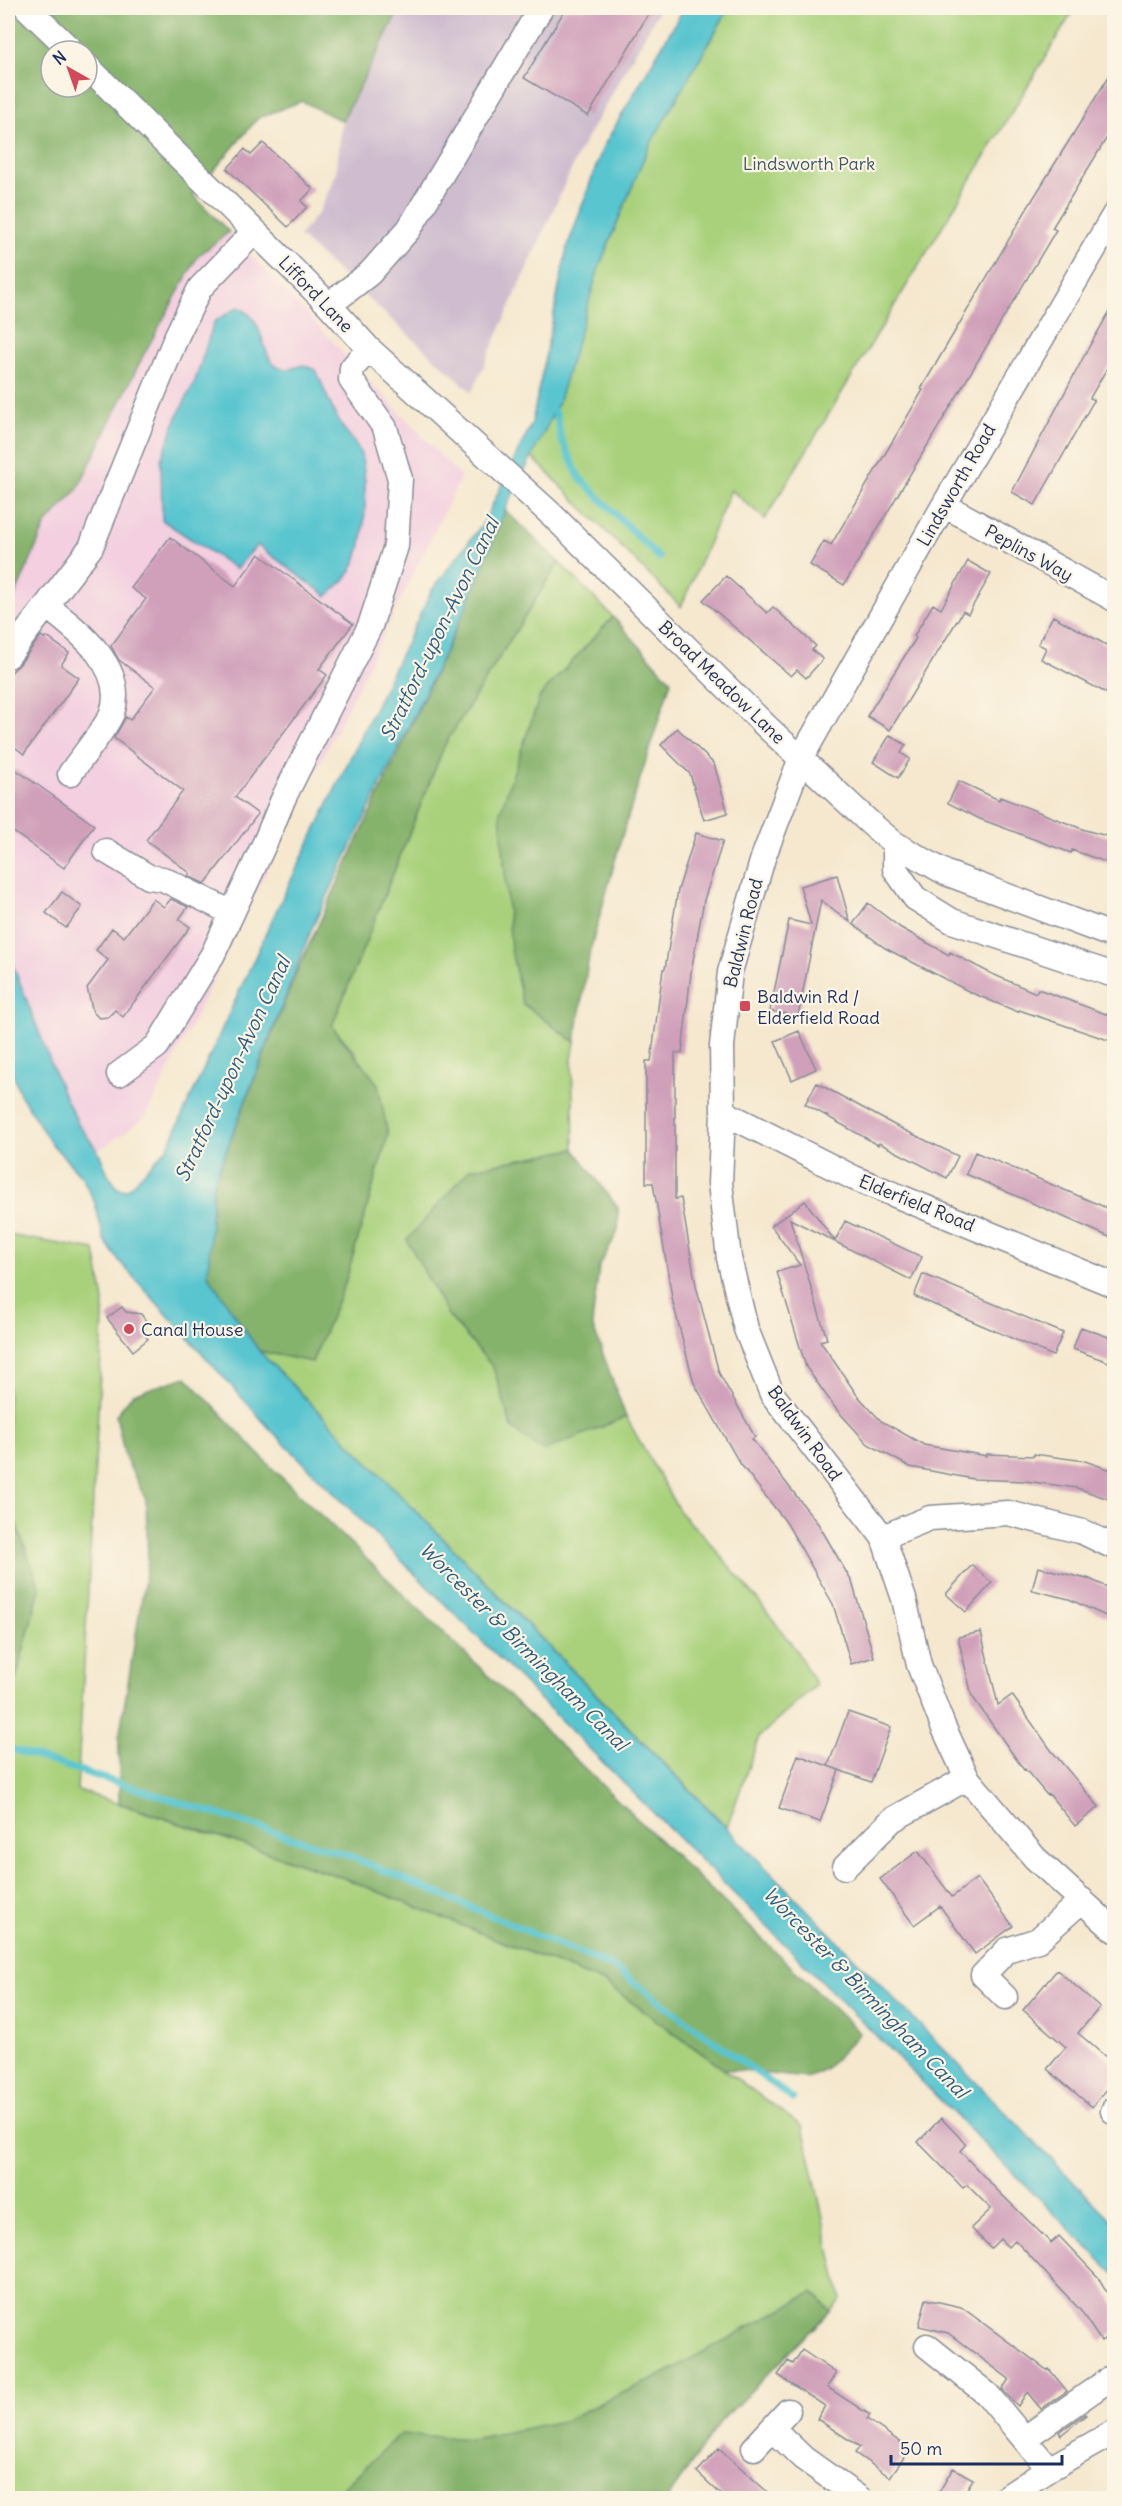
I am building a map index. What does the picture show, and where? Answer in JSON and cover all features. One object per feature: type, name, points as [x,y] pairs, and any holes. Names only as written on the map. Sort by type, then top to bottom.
[{"type":"street","points":[[27,8],[59,39]]},
{"type":"street","points":[[329,305],[370,273],[409,229],[541,8]]},
{"type":"street","name":"Lifford Lane","points":[[99,78],[329,305],[369,349],[552,515]]},
{"type":"street","name":"Lindsworth Road","points":[[801,758],[944,505],[1114,215]]},
{"type":"street","points":[[8,656],[91,547],[177,335],[200,288],[255,231]]},
{"type":"street","points":[[119,1074],[157,1046],[213,954],[284,797],[370,626],[396,546],[400,479],[385,428],[351,380],[352,368],[369,349]]},
{"type":"street","name":"Peplins Way","points":[[944,505],[1068,575],[1114,598]]},
{"type":"street","name":"Broad Meadow Lane","points":[[552,515],[871,825],[896,844],[946,873],[1114,936]]},
{"type":"street","points":[[46,606],[82,634],[108,669],[114,692],[112,713],[70,774]]},
{"type":"street","name":"Baldwin Road","points":[[801,758],[763,858],[730,972],[722,1046],[723,1112],[720,1183],[729,1258],[746,1329],[772,1394],[883,1538],[904,1599],[919,1665],[967,1778],[1035,1858],[1114,1930]]},
{"type":"street","points":[[896,844],[895,869],[915,898],[952,921],[1114,975]]},
{"type":"street","points":[[106,850],[149,877],[164,879],[232,913]]},
{"type":"street","name":"Elderfield Road","points":[[723,1112],[854,1178],[1114,1285]]},
{"type":"street","points":[[883,1538],[930,1518],[1008,1513],[1083,1532],[1114,1547]]},
{"type":"street","points":[[846,1867],[892,1820],[967,1778]]},
{"type":"street","points":[[1005,1997],[983,1975],[1006,1950],[1038,1940],[1082,1900]]},
{"type":"street","points":[[927,2346],[987,2394],[1049,2469]]},
{"type":"street","points":[[1025,2438],[1114,2376]]},
{"type":"street","points":[[754,2448],[780,2420],[803,2458],[859,2499]]},
{"type":"street","points":[[1005,2499],[1049,2469],[1114,2432]]},
{"type":"shaded area","points":[[400,8],[660,8],[579,152],[472,392],[299,236],[319,212],[336,174],[342,121]]},
{"type":"shaded area","points":[[229,232],[461,477],[145,1118],[98,1151],[79,1125],[61,1089],[8,952],[8,612],[46,524],[77,490],[143,356],[198,256]]},
{"type":"green space","points":[[8,8],[400,8],[342,121],[302,101],[258,118],[193,195],[229,232],[198,256],[143,356],[77,490],[46,524],[8,612]]},
{"type":"green space","name":"Lindsworth Park","points":[[729,8],[1075,8],[765,519],[731,490],[681,607],[532,457],[599,267],[648,148]]},
{"type":"green space","points":[[505,510],[559,562],[445,744],[332,1026],[378,1084],[388,1135],[345,1283],[312,1362],[259,1351],[208,1275],[213,1185],[296,973],[467,605]]},
{"type":"green space","points":[[559,562],[613,617],[540,696],[523,1004],[575,1042],[572,1059],[574,1149],[470,1169],[448,1315],[493,1367],[512,1428],[543,1450],[626,1417],[681,1514],[705,1537],[756,1598],[796,1650],[816,1685],[759,1737],[727,1827],[259,1351],[312,1362],[345,1283],[388,1135],[355,1052],[332,1026],[445,744]]},
{"type":"green space","points":[[613,617],[671,681],[622,836],[590,951],[575,1042],[523,1004],[511,950],[500,812],[540,696]]},
{"type":"green space","points":[[574,1149],[618,1208],[618,1231],[599,1267],[592,1324],[626,1417],[543,1451],[512,1428],[493,1367],[448,1315],[407,1240],[470,1169]]},
{"type":"green space","points":[[8,1235],[95,1250],[104,1301],[77,1790],[344,1878],[605,1983],[803,2127],[841,2300],[815,2328],[589,2498],[8,2498]]},
{"type":"green space","points":[[186,1377],[274,1470],[860,2033],[826,2068],[807,2078],[724,2069],[605,1983],[344,1878],[119,1803],[119,1738],[148,1560],[146,1500],[125,1457],[116,1415],[133,1394]]},
{"type":"green space","points":[[8,1501],[40,1588],[8,1703]]},
{"type":"green space","points":[[813,2292],[831,2311],[720,2422],[668,2498],[332,2498],[401,2434],[472,2439],[563,2421],[665,2373]]},
{"type":"water","points":[[684,8],[729,8],[648,148],[599,267],[558,404],[505,510],[467,605],[312,928],[213,1185],[208,1275],[259,1351],[1114,2223],[1114,2274],[271,1430],[120,1262],[104,1240],[95,1203],[82,1177],[50,1142],[20,1094],[8,1060],[8,952],[61,1089],[79,1125],[98,1151],[117,1188],[127,1190],[168,1147],[277,909],[432,590],[484,522],[532,423],[567,248],[603,147]]},
{"type":"water","points":[[238,307],[249,314],[256,324],[272,362],[279,368],[289,369],[303,365],[316,370],[337,419],[361,455],[365,479],[362,538],[354,566],[340,585],[327,596],[257,545],[236,569],[162,520],[161,460],[177,417],[195,381],[214,322]]},
{"type":"building","points":[[566,8],[652,8],[588,116],[524,78]]},
{"type":"building","points":[[1114,68],[1114,126],[1052,228],[1056,230],[844,585],[810,565],[824,541],[831,545],[1028,207]]},
{"type":"building","points":[[263,143],[313,189],[301,201],[307,207],[288,227],[227,169],[245,149],[251,155]]},
{"type":"building","points":[[1114,304],[1114,356],[1090,398],[1094,400],[1035,505],[1012,492]]},
{"type":"building","points":[[170,537],[235,586],[259,554],[353,624],[319,669],[327,675],[235,797],[258,814],[205,884],[188,876],[190,873],[146,840],[183,791],[114,738],[126,717],[130,720],[155,687],[119,660],[111,646],[146,599],[131,588]]},
{"type":"building","points":[[968,561],[991,574],[968,614],[963,611],[890,730],[867,716],[916,638],[914,636],[933,604],[941,609]]},
{"type":"building","points":[[726,576],[767,613],[773,607],[816,646],[812,650],[823,659],[806,678],[797,670],[791,676],[703,600]]},
{"type":"building","points":[[1053,616],[1114,649],[1114,697],[1041,659],[1046,648],[1038,644]]},
{"type":"building","points":[[41,636],[46,639],[47,637],[69,653],[61,665],[79,678],[24,754],[8,742],[8,675],[19,665]]},
{"type":"building","points":[[677,728],[714,764],[728,813],[704,820],[690,774],[661,745]]},
{"type":"building","points":[[890,735],[906,745],[901,753],[910,759],[898,778],[873,762]]},
{"type":"building","points":[[15,769],[94,825],[64,868],[8,828],[8,779]]},
{"type":"building","points":[[959,781],[999,800],[1000,797],[1085,830],[1114,838],[1114,865],[1072,850],[1071,853],[980,819],[948,803]]},
{"type":"building","points":[[696,833],[723,841],[704,900],[691,972],[682,1053],[675,1053],[675,1199],[681,1198],[696,1286],[719,1373],[755,1437],[752,1439],[819,1525],[852,1582],[874,1657],[851,1664],[833,1604],[786,1522],[739,1462],[694,1383],[673,1303],[653,1183],[646,1183],[646,1061],[651,1061],[663,969],[665,969],[678,890]]},
{"type":"building","points":[[837,875],[850,922],[821,900],[798,1016],[770,1011],[789,920],[811,925],[800,886]]},
{"type":"building","points":[[62,892],[82,907],[66,928],[46,913]]},
{"type":"building","points":[[153,899],[164,907],[171,899],[188,907],[179,919],[190,927],[123,1017],[115,1010],[108,1017],[99,1018],[93,1012],[87,988],[108,960],[96,950],[112,928],[124,937]]},
{"type":"building","points":[[868,903],[901,928],[949,955],[950,952],[1036,993],[1038,989],[1114,1017],[1114,1042],[1019,1010],[1018,1012],[972,993],[885,948],[853,924]]},
{"type":"building","points":[[799,1031],[816,1069],[792,1080],[775,1041]]},
{"type":"building","points":[[817,1083],[896,1126],[958,1156],[947,1178],[879,1143],[878,1145],[805,1104]]},
{"type":"building","points":[[975,1152],[1114,1211],[1114,1239],[966,1174]]},
{"type":"building","points":[[805,1201],[835,1241],[845,1221],[922,1257],[911,1280],[790,1219],[827,1339],[820,1341],[857,1395],[881,1421],[924,1445],[987,1456],[987,1454],[1034,1456],[1034,1454],[1085,1461],[1114,1471],[1114,1501],[1077,1488],[1025,1481],[973,1479],[910,1467],[868,1444],[836,1409],[806,1367],[777,1272],[800,1265],[771,1226]]},
{"type":"building","points":[[923,1274],[1063,1333],[1053,1356],[914,1296]]},
{"type":"building","name":"Canal House","points":[[122,1307],[126,1312],[141,1314],[146,1321],[144,1334],[148,1339],[133,1351],[107,1318]]},
{"type":"building","points":[[1081,1327],[1114,1339],[1114,1364],[1073,1349]]},
{"type":"building","points":[[972,1565],[992,1583],[966,1612],[946,1594]]},
{"type":"building","points":[[1038,1567],[1087,1578],[1114,1590],[1114,1620],[1069,1599],[1032,1590]]},
{"type":"building","points":[[981,1632],[998,1705],[1012,1695],[1051,1750],[1099,1807],[1075,1826],[1049,1794],[1047,1795],[1024,1770],[972,1696],[958,1637]]},
{"type":"building","points":[[848,1712],[891,1727],[871,1782],[828,1766]]},
{"type":"building","points":[[798,1755],[839,1770],[820,1822],[779,1808]]},
{"type":"building","points":[[918,1851],[952,1897],[977,1878],[1013,1926],[975,1954],[940,1906],[914,1925],[880,1879]]},
{"type":"building","points":[[1057,1970],[1100,2007],[1078,2033],[1114,2064],[1114,2081],[1092,2107],[1047,2069],[1066,2047],[1023,2010]]},
{"type":"building","points":[[941,2118],[966,2144],[960,2151],[993,2186],[1051,2243],[1059,2236],[1098,2277],[1114,2304],[1114,2333],[1101,2341],[1080,2310],[1015,2240],[1008,2247],[1000,2239],[991,2248],[971,2228],[991,2209],[967,2185],[963,2188],[918,2142]]},
{"type":"building","points":[[926,2299],[961,2307],[1047,2370],[1049,2369],[1067,2391],[1041,2409],[1027,2392],[1018,2406],[1002,2390],[1009,2379],[948,2333],[919,2326]]},
{"type":"building","points":[[802,2350],[836,2373],[827,2387],[870,2415],[867,2419],[910,2449],[890,2477],[855,2453],[860,2447],[817,2419],[825,2406],[778,2375],[788,2361],[793,2364]]},
{"type":"building","points":[[1086,2415],[1061,2435],[1059,2432]]},
{"type":"building","points":[[719,2448],[775,2499],[726,2499],[697,2472]]},
{"type":"building","points":[[953,2468],[973,2479],[961,2499],[935,2499]]},
{"type":"waterway","points":[[549,405],[556,414],[561,439],[579,477],[659,558]]},
{"type":"waterway","points":[[8,1748],[347,1855],[613,1967],[793,2099]]},
{"type":"place","name":"Baldwin Rd / Elderfield Road","points":[[745,1006]]},
{"type":"place","name":"Canal House","points":[[129,1329]]},
{"type":"water label","name":"Stratford-upon-Avon Canal","points":[[439,629]]},
{"type":"water label","name":"Stratford-upon-Avon Canal","points":[[232,1069]]},
{"type":"water label","name":"Worcester & Birmingham Canal","points":[[524,1646]]},
{"type":"water label","name":"Worcester & Birmingham Canal","points":[[866,1992]]}]
